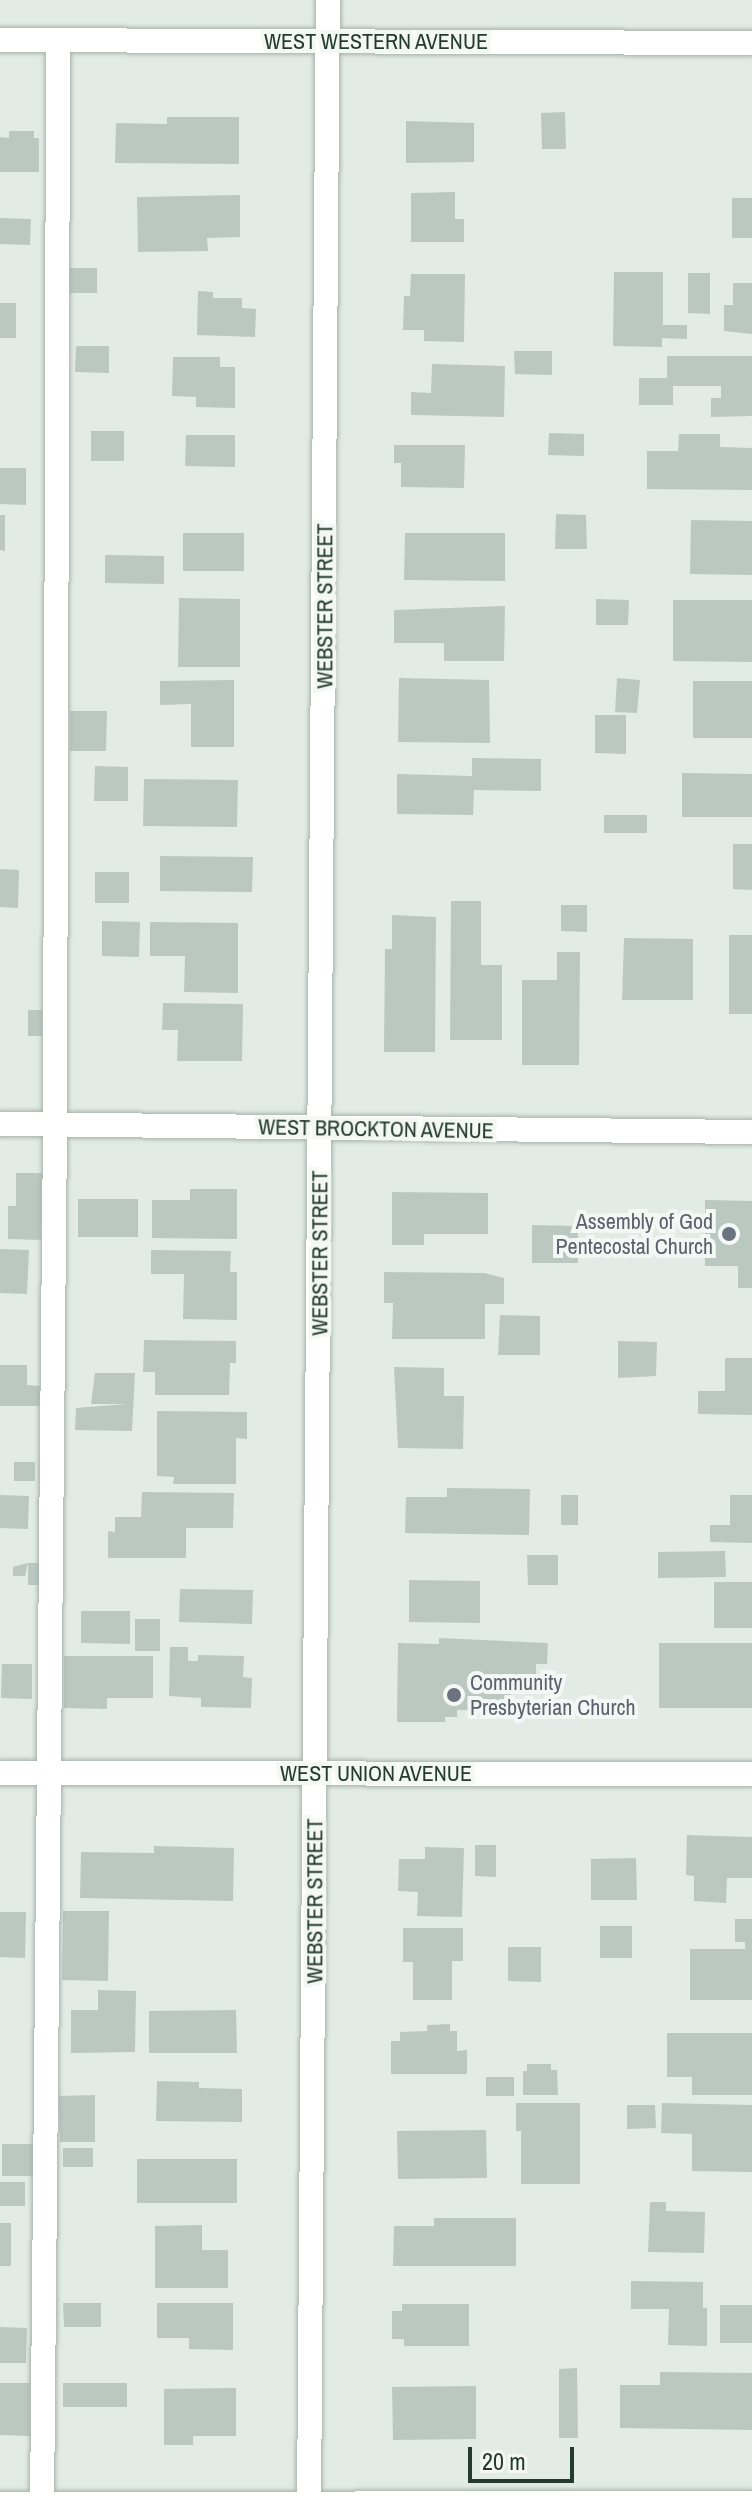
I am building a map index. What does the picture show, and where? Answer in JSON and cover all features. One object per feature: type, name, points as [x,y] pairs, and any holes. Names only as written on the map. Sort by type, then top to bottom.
[{"type":"street","name":"WEBSTER STREET","points":[[309,2506],[328,0]]},
{"type":"street","name":"WEST WESTERN AVENUE","points":[[0,40],[752,43]]},
{"type":"street","points":[[42,2506],[55,1124],[58,40]]},
{"type":"street","name":"WEST BROCKTON AVENUE","points":[[0,1124],[752,1132]]},
{"type":"street","name":"WEST UNION AVENUE","points":[[0,1773],[752,1774]]},
{"type":"street","points":[[0,2504],[309,2506],[752,2503]]},
{"type":"building","points":[[565,112],[566,149],[542,149],[541,113]]},
{"type":"building","points":[[167,117],[239,117],[239,164],[115,163],[116,123],[167,124]]},
{"type":"building","points":[[406,121],[474,123],[474,162],[406,163]]},
{"type":"building","points":[[9,131],[34,131],[34,138],[39,138],[39,172],[0,172],[0,137],[9,138]]},
{"type":"building","points":[[455,192],[455,219],[464,219],[464,242],[411,242],[411,193]]},
{"type":"building","points":[[240,195],[240,237],[207,238],[208,251],[138,252],[137,197]]},
{"type":"building","points":[[732,198],[752,198],[752,238],[732,238]]},
{"type":"building","points":[[0,218],[31,219],[30,245],[0,244]]},
{"type":"building","points":[[70,268],[97,268],[97,293],[70,293]]},
{"type":"building","points":[[614,272],[663,272],[663,325],[687,325],[687,339],[662,338],[662,347],[613,346]]},
{"type":"building","points":[[688,273],[710,273],[710,314],[688,313]]},
{"type":"building","points":[[411,274],[465,274],[464,342],[424,341],[424,330],[403,330],[404,296],[410,296]]},
{"type":"building","points":[[733,283],[752,283],[752,334],[724,331],[724,305],[733,305]]},
{"type":"building","points":[[198,291],[213,292],[213,298],[242,298],[242,308],[256,309],[255,337],[197,335]]},
{"type":"building","points":[[0,303],[16,303],[16,338],[0,338]]},
{"type":"building","points":[[76,346],[109,346],[109,373],[75,372]]},
{"type":"building","points":[[514,351],[552,351],[552,375],[515,374]]},
{"type":"building","points":[[667,356],[752,356],[752,416],[711,417],[711,398],[721,398],[721,386],[673,386],[673,405],[639,405],[639,378],[667,378]]},
{"type":"building","points":[[173,357],[220,357],[220,367],[235,367],[235,408],[196,407],[196,397],[172,396]]},
{"type":"building","points":[[432,364],[505,366],[504,417],[411,415],[411,392],[431,393]]},
{"type":"building","points":[[91,431],[124,431],[124,461],[91,461]]},
{"type":"building","points":[[549,433],[584,434],[584,456],[548,455]]},
{"type":"building","points":[[679,434],[720,434],[720,447],[752,448],[752,490],[647,489],[647,451],[678,451]]},
{"type":"building","points":[[186,435],[235,435],[235,467],[185,466]]},
{"type":"building","points":[[394,445],[465,445],[464,488],[401,487],[401,463],[394,463]]},
{"type":"building","points":[[0,468],[26,468],[26,505],[0,504]]},
{"type":"building","points":[[556,514],[586,515],[587,549],[555,549]]},
{"type":"building","points":[[0,515],[5,515],[5,551],[0,550]]},
{"type":"building","points":[[691,520],[752,521],[752,575],[690,574]]},
{"type":"building","points":[[183,533],[244,533],[244,571],[183,571]]},
{"type":"building","points":[[405,533],[505,533],[505,581],[404,580]]},
{"type":"building","points":[[105,555],[164,556],[164,584],[105,583]]},
{"type":"building","points":[[179,598],[240,599],[240,667],[178,667]]},
{"type":"building","points":[[596,599],[629,600],[628,625],[596,625]]},
{"type":"building","points":[[673,600],[752,600],[752,662],[673,661]]},
{"type":"building","points":[[505,606],[504,661],[444,661],[444,643],[394,643],[394,610]]},
{"type":"building","points":[[399,678],[489,680],[490,743],[398,742]]},
{"type":"building","points":[[617,678],[640,680],[637,713],[615,712]]},
{"type":"building","points":[[234,680],[234,747],[191,747],[191,704],[160,705],[160,681]]},
{"type":"building","points":[[693,681],[752,681],[752,738],[693,738]]},
{"type":"building","points":[[70,711],[107,711],[106,751],[70,751]]},
{"type":"building","points":[[595,715],[626,715],[626,754],[595,753]]},
{"type":"building","points":[[472,758],[541,759],[541,791],[474,790],[473,815],[397,814],[397,774],[472,776]]},
{"type":"building","points":[[95,766],[128,767],[128,801],[94,801]]},
{"type":"building","points":[[682,773],[752,774],[752,817],[682,817]]},
{"type":"building","points":[[144,779],[238,780],[237,827],[143,826]]},
{"type":"building","points":[[604,815],[647,815],[647,833],[604,833]]},
{"type":"building","points":[[733,844],[752,844],[752,890],[733,889]]},
{"type":"building","points":[[160,856],[253,857],[252,892],[160,891]]},
{"type":"building","points":[[0,869],[19,870],[18,908],[0,907]]},
{"type":"building","points":[[95,872],[129,872],[129,903],[95,903]]},
{"type":"building","points":[[451,901],[481,901],[481,965],[502,965],[502,1040],[450,1040]]},
{"type":"building","points":[[561,905],[587,905],[587,932],[561,931]]},
{"type":"building","points":[[392,915],[436,917],[435,1052],[384,1052],[385,949],[392,949]]},
{"type":"building","points":[[102,921],[140,922],[139,957],[102,956]]},
{"type":"building","points":[[150,922],[238,923],[238,993],[184,992],[185,956],[150,956]]},
{"type":"building","points":[[729,935],[752,935],[752,1014],[729,1014]]},
{"type":"building","points":[[624,938],[693,939],[693,1000],[622,1000]]},
{"type":"building","points":[[557,952],[580,952],[579,1065],[522,1065],[522,980],[557,980]]},
{"type":"building","points":[[163,1003],[243,1004],[242,1061],[177,1061],[178,1030],[162,1030]]},
{"type":"building","points":[[28,1010],[42,1010],[42,1036],[28,1036]]},
{"type":"building","points":[[16,1173],[42,1173],[41,1240],[8,1239],[8,1206],[16,1206]]},
{"type":"building","points":[[190,1189],[237,1189],[237,1239],[152,1238],[152,1200],[190,1200]]},
{"type":"building","points":[[392,1192],[488,1193],[488,1234],[424,1234],[424,1245],[392,1245]]},
{"type":"building","points":[[78,1199],[138,1199],[138,1237],[78,1237]]},
{"type":"building","name":"Assembly of God Pentecostal Church","points":[[705,1200],[752,1201],[752,1288],[738,1288],[738,1266],[705,1266]]},
{"type":"building","points":[[532,1225],[578,1226],[578,1263],[532,1263]]},
{"type":"building","points":[[0,1249],[29,1250],[27,1294],[0,1293]]},
{"type":"building","points":[[151,1250],[231,1251],[230,1272],[237,1272],[237,1320],[183,1319],[184,1274],[151,1274]]},
{"type":"building","points":[[384,1272],[484,1273],[504,1278],[504,1304],[485,1304],[485,1339],[392,1339],[393,1303],[384,1303]]},
{"type":"building","points":[[500,1315],[540,1316],[540,1355],[498,1355]]},
{"type":"building","points":[[144,1340],[236,1341],[236,1363],[230,1363],[229,1395],[155,1395],[155,1372],[143,1372]]},
{"type":"building","points":[[618,1341],[657,1342],[656,1376],[618,1378]]},
{"type":"building","points":[[725,1358],[752,1358],[752,1415],[698,1414],[698,1391],[725,1391]]},
{"type":"building","points":[[0,1365],[27,1365],[27,1385],[40,1386],[40,1406],[0,1406]]},
{"type":"building","points":[[394,1367],[444,1368],[444,1396],[464,1396],[463,1449],[398,1448]]},
{"type":"building","points":[[95,1373],[135,1373],[132,1431],[75,1430],[76,1408],[127,1404],[91,1404]]},
{"type":"building","points":[[157,1411],[247,1412],[247,1439],[236,1438],[236,1484],[173,1484],[174,1477],[157,1476]]},
{"type":"building","points":[[14,1462],[35,1462],[35,1481],[14,1481]]},
{"type":"building","points":[[447,1488],[530,1489],[529,1535],[405,1533],[406,1497],[447,1497]]},
{"type":"building","points":[[142,1492],[234,1493],[233,1528],[186,1528],[186,1558],[108,1558],[108,1531],[115,1532],[115,1517],[141,1517]]},
{"type":"building","points":[[0,1495],[29,1496],[28,1529],[0,1528]]},
{"type":"building","points":[[561,1495],[578,1495],[578,1525],[561,1525]]},
{"type":"building","points":[[730,1495],[752,1495],[752,1543],[710,1542],[710,1525],[730,1525]]},
{"type":"building","points":[[725,1551],[726,1577],[658,1578],[658,1552]]},
{"type":"building","points":[[527,1555],[558,1555],[558,1585],[528,1585]]},
{"type":"building","points":[[28,1563],[25,1576],[13,1576],[13,1567]]},
{"type":"building","points":[[28,1563],[41,1563],[40,1585],[28,1585]]},
{"type":"building","points":[[409,1580],[480,1581],[480,1623],[409,1622]]},
{"type":"building","points":[[714,1582],[752,1582],[752,1628],[714,1628]]},
{"type":"building","points":[[180,1589],[253,1590],[252,1624],[179,1622]]},
{"type":"building","points":[[81,1611],[130,1611],[130,1644],[81,1643]]},
{"type":"building","points":[[135,1619],[160,1619],[160,1651],[135,1651]]},
{"type":"building","name":"Community Presbyterian Church","points":[[439,1638],[548,1643],[547,1664],[536,1664],[536,1680],[511,1680],[510,1711],[457,1710],[457,1717],[445,1717],[445,1722],[397,1722],[398,1643],[439,1644]]},
{"type":"building","points":[[659,1643],[752,1643],[752,1708],[659,1708]]},
{"type":"building","points":[[170,1647],[188,1647],[188,1661],[198,1661],[198,1655],[244,1656],[243,1677],[252,1678],[251,1708],[201,1707],[201,1698],[169,1696]]},
{"type":"building","points":[[64,1656],[153,1656],[153,1698],[107,1698],[107,1709],[64,1708]]},
{"type":"building","points":[[2,1664],[32,1664],[32,1699],[1,1698]]},
{"type":"building","points":[[687,1835],[752,1837],[752,1878],[727,1878],[726,1903],[694,1901],[694,1876],[686,1875]]},
{"type":"building","points":[[475,1845],[496,1845],[496,1877],[475,1876]]},
{"type":"building","points":[[154,1846],[234,1848],[233,1901],[80,1898],[81,1852],[154,1853]]},
{"type":"building","points":[[425,1847],[464,1848],[462,1917],[417,1916],[418,1892],[398,1891],[399,1859],[425,1859]]},
{"type":"building","points":[[636,1858],[637,1900],[591,1900],[591,1859]]},
{"type":"building","points":[[63,1911],[109,1911],[108,1981],[62,1980]]},
{"type":"building","points":[[0,1912],[26,1912],[25,1958],[0,1957]]},
{"type":"building","points":[[735,1919],[752,1919],[752,2000],[690,2000],[690,1949],[745,1949],[745,1942],[735,1942]]},
{"type":"building","points":[[600,1926],[632,1926],[632,1958],[600,1958]]},
{"type":"building","points":[[403,1928],[463,1928],[463,1961],[452,1961],[452,2000],[413,2000],[413,1962],[403,1962]]},
{"type":"building","points":[[508,1947],[541,1947],[541,1982],[508,1981]]},
{"type":"building","points":[[98,1990],[136,1991],[135,2052],[71,2053],[71,2010],[98,2010]]},
{"type":"building","points":[[236,2010],[237,2053],[149,2053],[149,2011]]},
{"type":"building","points":[[450,2024],[450,2031],[457,2031],[457,2051],[467,2050],[467,2074],[391,2074],[391,2041],[400,2041],[400,2032],[427,2031],[427,2025]]},
{"type":"building","points":[[667,2033],[752,2033],[752,2095],[692,2095],[692,2077],[667,2077]]},
{"type":"building","points":[[527,2064],[551,2064],[551,2070],[557,2070],[558,2095],[523,2095],[523,2071],[527,2071]]},
{"type":"building","points":[[486,2077],[514,2077],[514,2096],[486,2096]]},
{"type":"building","points":[[157,2081],[199,2082],[199,2088],[242,2089],[242,2122],[156,2121]]},
{"type":"building","points":[[95,2095],[95,2142],[60,2142],[59,2096]]},
{"type":"building","points":[[516,2103],[580,2103],[580,2184],[521,2184],[521,2131],[516,2131]]},
{"type":"building","points":[[662,2103],[752,2105],[752,2172],[692,2171],[692,2134],[661,2133]]},
{"type":"building","points":[[627,2105],[655,2105],[656,2128],[627,2129]]},
{"type":"building","points":[[486,2130],[487,2178],[398,2179],[397,2131]]},
{"type":"building","points":[[2,2144],[34,2144],[34,2176],[2,2176]]},
{"type":"building","points":[[63,2148],[93,2148],[93,2167],[63,2167]]},
{"type":"building","points":[[137,2159],[237,2159],[237,2203],[137,2203]]},
{"type":"building","points":[[0,2182],[25,2182],[25,2206],[0,2206]]},
{"type":"building","points":[[650,2202],[666,2202],[666,2211],[705,2212],[704,2253],[648,2252]]},
{"type":"building","points":[[434,2218],[516,2218],[516,2266],[393,2266],[394,2226],[434,2226]]},
{"type":"building","points":[[0,2223],[11,2223],[11,2266],[0,2266]]},
{"type":"building","points":[[202,2225],[202,2250],[228,2250],[228,2288],[155,2288],[155,2226]]},
{"type":"building","points":[[631,2281],[703,2282],[707,2346],[668,2345],[669,2309],[631,2309]]},
{"type":"building","points":[[63,2303],[101,2303],[101,2327],[64,2327]]},
{"type":"building","points":[[157,2303],[233,2303],[233,2350],[189,2349],[189,2338],[157,2338]]},
{"type":"building","points":[[402,2304],[469,2304],[469,2346],[404,2346],[404,2339],[392,2339],[392,2311],[402,2311]]},
{"type":"building","points":[[720,2305],[752,2305],[752,2343],[720,2343]]},
{"type":"building","points":[[0,2327],[27,2328],[26,2363],[0,2363]]},
{"type":"building","points":[[577,2368],[578,2438],[559,2438],[559,2369]]},
{"type":"building","points":[[660,2372],[752,2373],[752,2430],[620,2428],[620,2385],[660,2385]]},
{"type":"building","points":[[0,2383],[30,2383],[30,2436],[0,2435]]},
{"type":"building","points":[[63,2383],[127,2383],[127,2407],[63,2407]]},
{"type":"building","points":[[476,2386],[476,2439],[393,2440],[392,2387]]},
{"type":"building","points":[[236,2388],[236,2436],[193,2436],[193,2445],[164,2445],[164,2389]]},
{"type":"place","name":"Assembly of God Pentecostal Church","points":[[729,1234]]},
{"type":"place","name":"Community Presbyterian Church","points":[[454,1695]]}]
